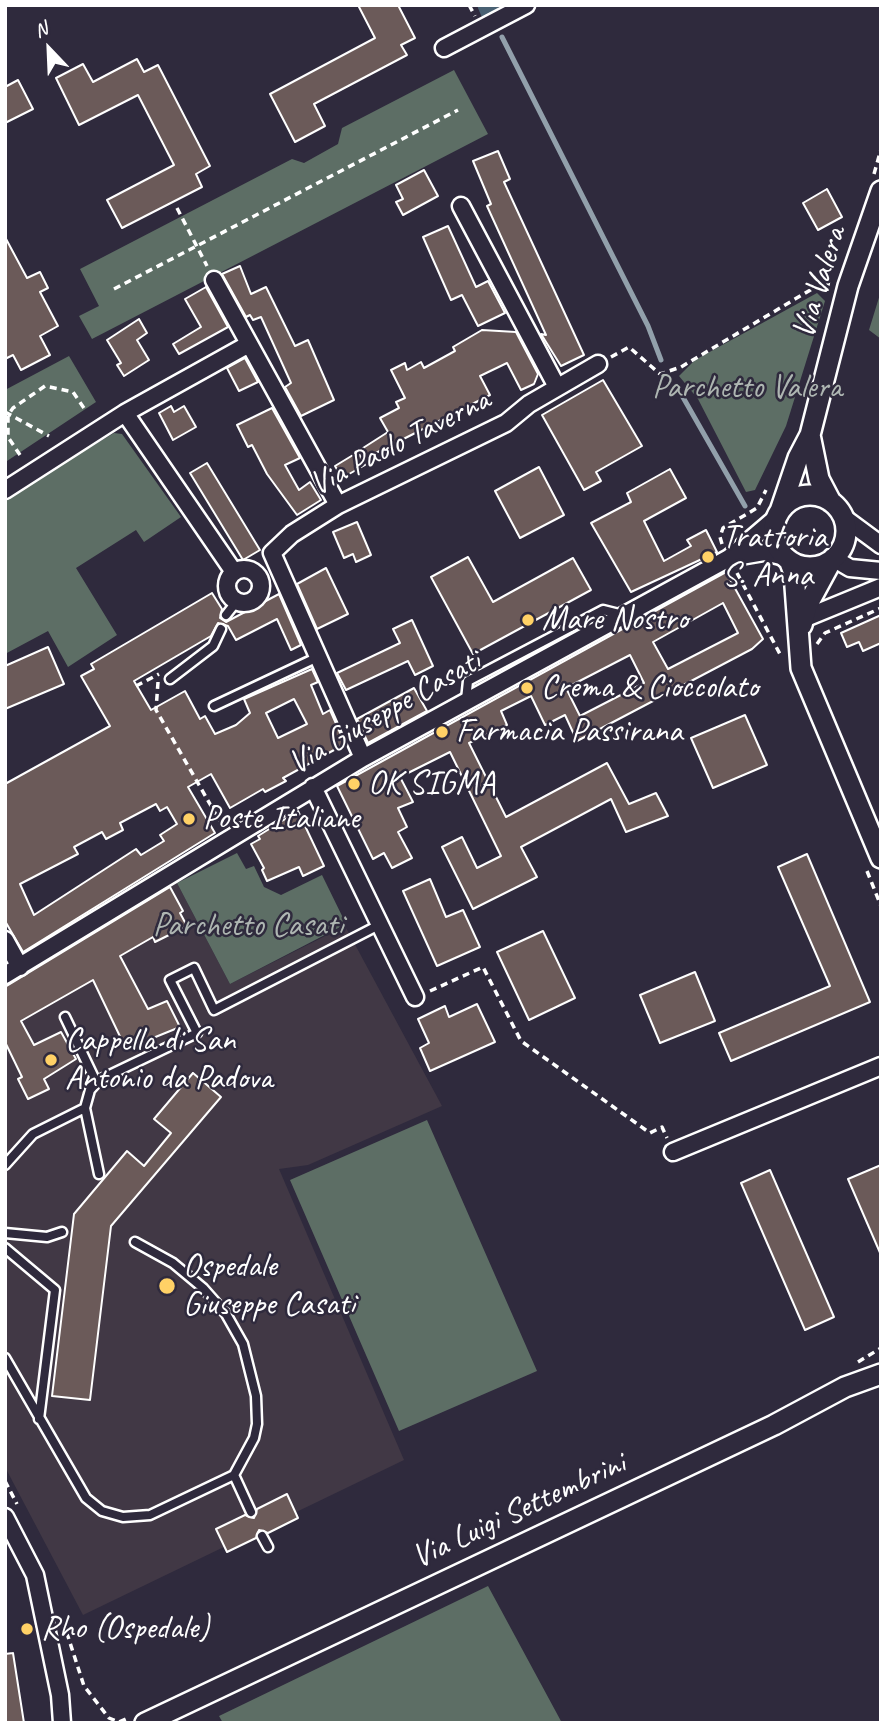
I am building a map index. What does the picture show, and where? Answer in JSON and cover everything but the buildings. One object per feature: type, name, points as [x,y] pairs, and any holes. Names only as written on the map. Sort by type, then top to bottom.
[{"type":"street","points":[[444,48],[526,5]]},
{"type":"street","name":"Via Valera","points":[[778,514],[798,458],[810,435],[877,183]]},
{"type":"street","points":[[461,206],[556,387]]},
{"type":"street","points":[[214,280],[338,505]]},
{"type":"street","points":[[5,490],[125,412],[249,344]]},
{"type":"street","name":"Via Paolo Taverna","points":[[258,581],[272,553],[292,534],[338,505],[506,423],[556,387],[598,364]]},
{"type":"street","points":[[125,412],[234,572]]},
{"type":"street","name":"Via Valera","points":[[810,435],[816,472],[837,509]]},
{"type":"street","points":[[805,635],[794,573],[776,542],[778,514],[790,501],[803,496],[824,498],[881,545]]},
{"type":"street","points":[[837,509],[845,540],[818,583],[798,654],[804,678],[873,863]]},
{"type":"street","name":"Via Giuseppe Casati","points":[[12,971],[363,758],[729,558],[778,514]]},
{"type":"street","name":"Via Giuseppe Casati","points":[[729,558],[764,552],[787,558]]},
{"type":"street","points":[[272,553],[363,758]]},
{"type":"street","points":[[787,558],[799,565],[814,567],[833,558]]},
{"type":"street","points":[[833,558],[850,568],[881,571]]},
{"type":"street","points":[[258,581],[250,601],[236,601],[227,588],[234,572],[242,569],[258,581],[288,592]]},
{"type":"street","points":[[805,635],[881,587]]},
{"type":"street","points":[[313,787],[415,997]]},
{"type":"street","points":[[5,940],[12,971]]},
{"type":"street","points":[[673,1152],[881,1066]]},
{"type":"street","name":"Via Luigi Settembrini","points":[[845,1387],[881,1360]]},
{"type":"street","name":"Via Luigi Settembrini","points":[[145,1723],[762,1431],[845,1387],[881,1374]]},
{"type":"street","points":[[5,1517],[35,1575],[60,1695],[62,1723]]},
{"type":"street","name":"Via Luigi Settembrini","points":[[159,1723],[219,1688]]},
{"type":"street","points":[[60,1695],[72,1723]]},
{"type":"lane","points":[[226,615],[236,601]]},
{"type":"lane","points":[[170,679],[214,646],[221,629]]},
{"type":"lane","points":[[214,706],[318,657]]},
{"type":"lane","points":[[99,1174],[85,1108],[90,1090],[96,1082],[197,1033],[170,980],[194,968],[214,1010],[379,925]]},
{"type":"lane","points":[[65,1017],[96,1082]]},
{"type":"lane","points":[[5,1165],[33,1134],[85,1108]]},
{"type":"lane","points":[[5,1233],[47,1237],[62,1232]]},
{"type":"lane","points":[[5,1358],[86,1498],[109,1514],[131,1517],[150,1515],[234,1475],[254,1438],[257,1424],[256,1396],[243,1344],[226,1314],[203,1288],[173,1262],[135,1242]]},
{"type":"lane","points":[[5,1248],[55,1290],[39,1419]]},
{"type":"lane","points":[[234,1475],[251,1512]]},
{"type":"lane","points":[[262,1535],[268,1547]]},
{"type":"path","points":[[114,289],[458,110]]},
{"type":"path","points":[[877,183],[881,149]]},
{"type":"path","points":[[177,208],[214,280]]},
{"type":"path","points":[[598,364],[629,347],[660,374],[681,367],[822,283],[835,284],[833,294]]},
{"type":"path","points":[[7,413],[45,386],[74,392],[86,411]]},
{"type":"path","points":[[7,413],[48,436]]},
{"type":"path","points":[[7,413],[8,437],[20,455]]},
{"type":"path","points":[[768,487],[757,508],[723,528],[720,537],[782,659]]},
{"type":"path","points":[[805,635],[825,634],[881,608]]},
{"type":"path","points":[[136,686],[159,672],[156,710],[230,839]]},
{"type":"path","points":[[873,863],[881,906]]},
{"type":"path","points":[[415,997],[483,967],[522,1041],[650,1133],[662,1127],[673,1152]]},
{"type":"shaded area","name":"Ospedale Giuseppe Casati","points":[[177,883],[230,984],[345,926],[442,1106],[308,1165],[279,1169],[404,1460],[83,1615],[5,1467],[5,985]]},
{"type":"green space","points":[[454,70],[488,134],[92,339],[79,316],[99,306],[80,269],[292,159],[304,163],[338,144],[342,128]]},
{"type":"green space","points":[[881,291],[881,339],[869,330]]},
{"type":"green space","name":"Parchetto Valera","points":[[817,293],[825,301],[786,426],[755,490],[746,492],[698,399],[679,376],[695,360]]},
{"type":"green space","points":[[69,356],[96,402],[7,461],[5,390]]},
{"type":"green space","points":[[114,433],[122,434],[181,517],[144,542],[136,530],[76,568],[117,635],[68,667],[48,631],[5,654],[5,498]]},
{"type":"green space","name":"Parchetto Casati","points":[[237,853],[246,869],[254,866],[264,887],[281,895],[322,875],[346,924],[230,984],[177,883]]},
{"type":"green space","points":[[427,1120],[537,1371],[399,1431],[290,1180]]},
{"type":"green space","points":[[488,1586],[562,1723],[223,1723],[219,1716]]},
{"type":"waterway","points":[[487,5],[490,12]]},
{"type":"waterway","points":[[502,37],[648,326],[661,360]]},
{"type":"waterway","points":[[676,385],[745,506]]},
{"type":"place","name":"Trattoria S. Anna","points":[[708,557]]},
{"type":"place","name":"Mare Nostro","points":[[528,620]]},
{"type":"place","name":"Crema & Cioccolato","points":[[527,688]]},
{"type":"place","name":"Farmacia Passirana","points":[[442,732]]},
{"type":"place","name":"OK SIGMA","points":[[354,784]]},
{"type":"place","name":"Poste Italiane","points":[[189,819]]},
{"type":"place","name":"Cappella di San Antonio da Padova","points":[[51,1060]]},
{"type":"place","name":"Ospedale Giuseppe Casati","points":[[167,1286]]},
{"type":"place","name":"Rho (Ospedale)","points":[[27,1629]]}]
